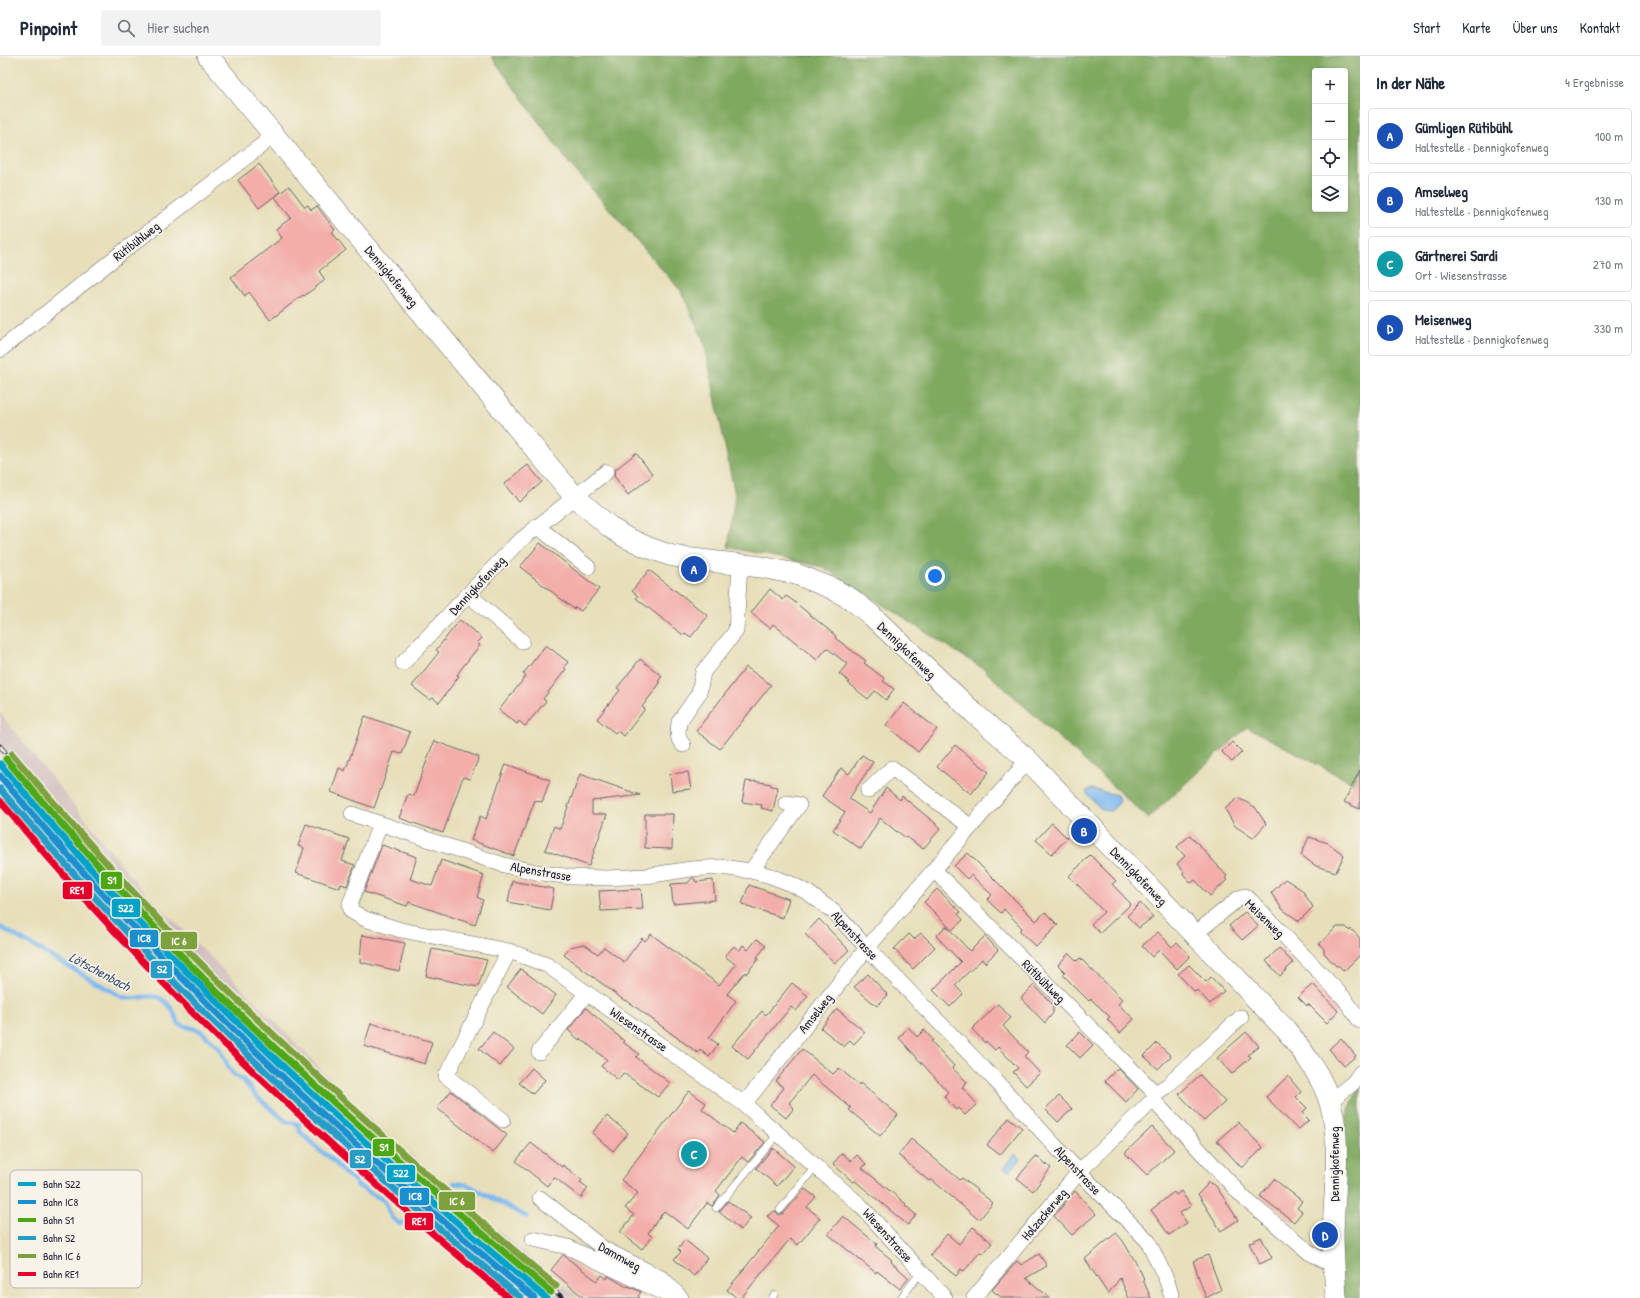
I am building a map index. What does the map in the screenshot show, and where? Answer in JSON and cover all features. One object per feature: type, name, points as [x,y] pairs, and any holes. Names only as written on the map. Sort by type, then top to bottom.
[{"type":"street","name":"Dennigkofenweg","points":[[208,56],[574,496],[611,528],[625,537],[647,547],[684,558],[761,567],[796,574],[826,586],[851,599],[871,615],[974,713],[1028,760],[1296,1042],[1314,1069],[1330,1101],[1334,1122],[1336,1142],[1333,1235],[1336,1298]]},
{"type":"street","name":"Rütibühlweg","points":[[0,350],[121,253],[275,136]]},
{"type":"street","points":[[574,496],[606,472]]},
{"type":"street","name":"Dennigkofenweg","points":[[403,663],[517,543],[574,496]]},
{"type":"street","points":[[537,526],[588,567]]},
{"type":"street","points":[[683,745],[678,734],[679,722],[699,693],[703,672],[736,631],[740,565]]},
{"type":"street","points":[[468,594],[522,641]]},
{"type":"street","name":"Amselweg","points":[[744,1104],[867,948],[1028,760]]},
{"type":"street","points":[[868,791],[892,768],[971,826]]},
{"type":"street","points":[[751,871],[799,805],[786,803]]},
{"type":"street","name":"Alpenstrasse","points":[[352,814],[504,865],[571,877],[607,878],[646,876],[691,869],[721,867],[751,871],[789,883],[807,892],[834,912],[994,1079],[1079,1172],[1148,1241],[1172,1298]]},
{"type":"street","name":"Wiesenstrasse","points":[[380,824],[350,904],[351,911],[365,919],[401,930],[509,951],[547,965],[744,1104],[861,1206],[945,1298]]},
{"type":"street","name":"Rütibühlweg","points":[[934,870],[1154,1096]]},
{"type":"street","name":"Meisenweg","points":[[1195,934],[1239,898],[1245,896],[1252,900],[1344,998],[1360,1021]]},
{"type":"street","points":[[503,1120],[446,1076],[509,951]]},
{"type":"street","points":[[539,1052],[587,993]]},
{"type":"street","name":"Holzackerweg","points":[[980,1296],[1079,1172],[1154,1096],[1167,1086],[1241,1017]]},
{"type":"street","points":[[1330,1101],[1353,1083],[1360,1073]]},
{"type":"street","points":[[1154,1096],[1245,1199],[1310,1253],[1334,1266]]},
{"type":"street","name":"Dammweg","points":[[540,1198],[604,1249],[663,1279],[681,1298]]},
{"type":"street","points":[[533,1239],[568,1247],[674,1298]]},
{"type":"lane","points":[[716,1208],[778,1134]]},
{"type":"lane","points":[[780,1210],[816,1166]]},
{"type":"lane","points":[[901,1298],[921,1272]]},
{"type":"shaded area","points":[[0,713],[138,885],[273,1019],[358,1109],[579,1298],[516,1298],[332,1142],[36,848],[0,804]]},
{"type":"green space","points":[[491,56],[1360,56],[1360,787],[1247,727],[1148,818],[982,668],[823,567],[728,547],[735,495],[704,342],[681,291],[568,162]]},
{"type":"green space","points":[[1360,1083],[1360,1298],[1336,1298],[1336,1142]]},
{"type":"water","points":[[1091,789],[1117,795],[1120,802],[1111,811],[1102,810],[1087,794],[1087,791]]},
{"type":"water","points":[[1015,1154],[1021,1159],[1010,1172],[1004,1168]]},
{"type":"building","points":[[259,164],[280,192],[259,208],[238,180]]},
{"type":"building","points":[[289,186],[305,207],[308,205],[311,210],[317,206],[335,230],[332,232],[346,250],[319,271],[325,280],[270,320],[249,292],[245,296],[231,277],[282,238],[276,229],[291,218],[275,197]]},
{"type":"building","points":[[636,453],[653,475],[628,495],[614,476],[615,470]]},
{"type":"building","points":[[528,465],[542,482],[519,502],[504,484]]},
{"type":"building","points":[[540,543],[599,589],[581,611],[575,607],[574,609],[520,567]]},
{"type":"building","points":[[649,570],[708,616],[691,637],[685,633],[683,635],[636,598],[638,596],[632,591]]},
{"type":"building","points":[[770,589],[783,600],[786,596],[792,600],[836,636],[835,638],[866,661],[864,663],[885,679],[883,681],[894,689],[886,700],[875,691],[868,699],[848,683],[850,682],[839,674],[847,664],[827,648],[817,660],[773,624],[770,628],[751,613]]},
{"type":"building","points":[[460,620],[482,638],[477,643],[480,645],[461,669],[457,675],[459,676],[439,703],[433,698],[430,700],[412,686],[439,652],[436,650]]},
{"type":"building","points":[[546,645],[568,662],[564,667],[566,669],[543,699],[546,701],[525,726],[519,721],[517,724],[499,710],[526,676],[523,674]]},
{"type":"building","points":[[640,659],[662,676],[658,682],[660,683],[642,707],[645,709],[624,736],[617,731],[615,733],[597,719],[620,690],[617,688]]},
{"type":"building","points":[[746,667],[771,685],[720,749],[696,731]]},
{"type":"building","points":[[904,703],[937,729],[918,752],[886,725]]},
{"type":"building","points":[[365,716],[410,732],[402,754],[394,752],[374,808],[331,792],[339,768],[345,771]]},
{"type":"building","points":[[434,741],[479,757],[470,779],[463,777],[443,833],[399,818],[408,794],[414,796]]},
{"type":"building","points":[[1232,742],[1242,752],[1232,762],[1222,752]]},
{"type":"building","points":[[955,745],[989,772],[971,794],[937,767]]},
{"type":"building","points":[[862,755],[873,762],[849,799],[870,813],[886,788],[900,800],[902,796],[941,828],[923,849],[907,837],[906,838],[897,832],[880,818],[861,849],[833,830],[845,812],[822,796],[841,768],[849,774]]},
{"type":"building","points":[[506,764],[550,780],[542,802],[535,800],[514,856],[471,840],[480,816],[486,819]]},
{"type":"building","points":[[1360,770],[1360,809],[1344,802]]},
{"type":"building","points":[[688,772],[691,789],[672,791],[670,774]]},
{"type":"building","points":[[580,774],[640,795],[592,801],[592,814],[607,814],[589,866],[545,850],[554,826],[560,829]]},
{"type":"building","points":[[746,781],[771,784],[771,786],[778,787],[773,811],[761,808],[762,805],[742,802]]},
{"type":"building","points":[[1238,798],[1255,807],[1266,824],[1253,838],[1235,826],[1225,809]]},
{"type":"building","points":[[645,814],[673,814],[672,849],[645,848]]},
{"type":"building","points":[[1052,823],[1067,838],[1052,854],[1036,840]]},
{"type":"building","points":[[306,824],[349,839],[342,861],[355,865],[347,886],[341,884],[340,888],[296,873],[304,848],[298,846]]},
{"type":"building","points":[[1190,835],[1227,876],[1225,878],[1227,880],[1210,896],[1195,880],[1191,883],[1177,864],[1185,856],[1177,847]]},
{"type":"building","points":[[1309,837],[1328,843],[1344,855],[1336,872],[1316,866],[1301,855]]},
{"type":"building","points":[[382,845],[417,857],[410,879],[432,886],[441,860],[484,875],[477,897],[483,900],[475,925],[409,902],[407,906],[364,892]]},
{"type":"building","points":[[968,853],[1036,921],[1045,912],[1058,925],[1036,947],[1019,931],[1022,928],[1004,909],[1001,913],[987,900],[992,895],[971,875],[967,879],[954,866]]},
{"type":"building","points":[[1090,855],[1116,881],[1112,884],[1131,904],[1100,933],[1091,924],[1104,912],[1069,876]]},
{"type":"building","points":[[692,878],[694,878],[696,882],[713,880],[715,900],[673,904],[671,884],[688,883]]},
{"type":"building","points":[[1285,879],[1302,890],[1313,907],[1299,921],[1282,909],[1271,893]]},
{"type":"building","points":[[512,881],[554,889],[550,910],[508,902]]},
{"type":"building","points":[[749,885],[789,899],[783,918],[742,904]]},
{"type":"building","points":[[641,889],[643,909],[601,911],[599,891]]},
{"type":"building","points":[[937,889],[961,912],[958,914],[963,920],[952,930],[924,902]]},
{"type":"building","points":[[1140,903],[1153,917],[1139,928],[1127,916]]},
{"type":"building","points":[[1245,912],[1258,926],[1242,940],[1229,926]]},
{"type":"building","points":[[819,919],[849,950],[835,963],[805,934]]},
{"type":"building","points":[[946,926],[970,951],[985,936],[998,950],[985,963],[982,959],[955,985],[963,994],[950,1007],[933,990],[961,962],[936,936]]},
{"type":"building","points":[[1337,927],[1346,927],[1350,931],[1351,929],[1360,938],[1360,955],[1344,971],[1339,966],[1336,966],[1324,953],[1324,949],[1319,944]]},
{"type":"building","points":[[1158,932],[1172,947],[1177,942],[1190,956],[1177,969],[1159,950],[1152,957],[1142,946]]},
{"type":"building","points":[[921,933],[935,947],[913,969],[894,949],[909,934],[914,939]]},
{"type":"building","points":[[651,934],[719,985],[736,965],[725,956],[734,946],[739,951],[743,945],[748,950],[757,939],[766,946],[757,957],[759,958],[746,974],[745,972],[727,994],[736,1001],[709,1038],[718,1044],[709,1057],[700,1050],[698,1053],[564,955],[570,947],[584,944],[598,954],[604,947],[624,962],[642,938],[645,941]]},
{"type":"building","points":[[362,935],[405,943],[399,971],[360,962]]},
{"type":"building","points":[[1279,948],[1293,963],[1280,976],[1266,961]]},
{"type":"building","points":[[432,949],[487,960],[478,987],[426,976]]},
{"type":"building","points":[[1069,953],[1077,961],[1080,958],[1123,1000],[1118,1004],[1134,1019],[1120,1033],[1107,1019],[1110,1017],[1091,999],[1089,1001],[1063,975],[1065,972],[1058,965]]},
{"type":"building","points":[[1189,965],[1206,982],[1211,977],[1224,991],[1210,1004],[1197,990],[1195,992],[1178,974]]},
{"type":"building","points":[[521,969],[556,995],[542,1014],[507,987]]},
{"type":"building","points":[[868,974],[888,995],[877,1006],[854,987]]},
{"type":"building","points":[[792,983],[808,996],[796,1011],[791,1007],[748,1059],[732,1046],[762,1011],[766,1015]]},
{"type":"building","points":[[1313,984],[1338,1011],[1327,1023],[1308,1004],[1307,1006],[1298,997]]},
{"type":"building","points":[[1034,985],[1053,1005],[1053,1013],[1045,1023],[1021,998]]},
{"type":"building","points":[[998,1004],[1011,1018],[1003,1026],[1028,1052],[1024,1056],[1040,1073],[1026,1086],[1013,1072],[1018,1068],[998,1047],[995,1050],[986,1041],[985,1043],[972,1029]]},
{"type":"building","points":[[586,1008],[624,1041],[623,1042],[639,1054],[636,1057],[670,1083],[658,1097],[623,1073],[618,1080],[601,1066],[607,1060],[580,1038],[579,1040],[568,1030]]},
{"type":"building","points":[[837,1009],[865,1032],[854,1044],[850,1040],[844,1047],[821,1028]]},
{"type":"building","points":[[371,1023],[432,1042],[425,1064],[364,1046]]},
{"type":"building","points":[[908,1027],[917,1037],[924,1030],[933,1040],[931,1041],[954,1066],[952,1068],[967,1082],[962,1087],[977,1104],[965,1115],[958,1108],[956,1110],[944,1096],[948,1092],[899,1038]]},
{"type":"building","points":[[493,1032],[514,1049],[500,1066],[479,1049]]},
{"type":"building","points":[[1080,1032],[1093,1045],[1080,1058],[1067,1045]]},
{"type":"building","points":[[1246,1032],[1259,1046],[1248,1055],[1251,1057],[1232,1074],[1217,1058]]},
{"type":"building","points":[[1341,1038],[1356,1056],[1344,1066],[1329,1049]]},
{"type":"building","points":[[1157,1043],[1171,1056],[1158,1069],[1144,1056]]},
{"type":"building","points":[[802,1049],[833,1074],[839,1068],[859,1085],[860,1083],[898,1115],[880,1136],[849,1110],[851,1108],[812,1075],[789,1103],[794,1108],[786,1118],[770,1105],[784,1088],[776,1081]]},
{"type":"building","points":[[532,1068],[545,1080],[533,1094],[519,1083]]},
{"type":"building","points":[[1118,1068],[1138,1089],[1126,1102],[1105,1081]]},
{"type":"building","points":[[1200,1075],[1225,1102],[1204,1121],[1179,1094]]},
{"type":"building","points":[[1288,1076],[1301,1092],[1296,1097],[1307,1108],[1302,1113],[1309,1120],[1298,1130],[1266,1097]]},
{"type":"building","points":[[451,1091],[507,1135],[493,1153],[437,1108]]},
{"type":"building","points":[[689,1091],[706,1103],[702,1109],[733,1133],[740,1123],[765,1142],[748,1162],[742,1157],[716,1191],[720,1195],[712,1206],[707,1203],[688,1229],[664,1211],[648,1233],[652,1237],[642,1249],[620,1232],[634,1215],[625,1208],[638,1193],[621,1180]]},
{"type":"building","points":[[1059,1096],[1072,1109],[1058,1122],[1045,1109]]},
{"type":"building","points":[[607,1116],[628,1133],[613,1151],[592,1133]]},
{"type":"building","points":[[1009,1118],[1022,1128],[1000,1155],[987,1145]]},
{"type":"building","points":[[1238,1122],[1263,1148],[1242,1168],[1217,1141]]},
{"type":"building","points":[[1152,1127],[1174,1150],[1147,1175],[1125,1153]]},
{"type":"building","points":[[911,1139],[960,1180],[962,1178],[993,1203],[979,1220],[931,1179],[929,1181],[898,1155]]},
{"type":"building","points":[[531,1143],[562,1167],[563,1165],[582,1180],[580,1182],[588,1188],[581,1198],[554,1177],[547,1186],[516,1161]]},
{"type":"building","points":[[773,1148],[794,1166],[777,1186],[756,1168]]},
{"type":"building","points":[[842,1153],[851,1161],[857,1155],[866,1164],[862,1168],[906,1204],[905,1205],[916,1215],[908,1225],[855,1181],[853,1182],[833,1164]]},
{"type":"building","points":[[1036,1156],[1051,1168],[1033,1191],[1017,1178]]},
{"type":"building","points":[[1274,1179],[1302,1201],[1297,1208],[1302,1212],[1294,1222],[1260,1196]]},
{"type":"building","points":[[1208,1182],[1216,1186],[1238,1220],[1221,1231],[1198,1194]]},
{"type":"building","points":[[805,1189],[816,1197],[807,1207],[820,1218],[798,1245],[790,1239],[741,1298],[737,1298],[727,1290],[779,1226],[767,1216],[775,1211],[779,1215],[784,1213]]},
{"type":"building","points":[[1075,1191],[1096,1214],[1072,1235],[1054,1216]]},
{"type":"building","points":[[1181,1191],[1191,1206],[1180,1213],[1187,1223],[1169,1235],[1151,1210],[1174,1192],[1176,1195]]},
{"type":"building","points":[[728,1201],[751,1218],[741,1230],[719,1212]]},
{"type":"building","points":[[843,1216],[877,1244],[875,1246],[892,1260],[891,1262],[909,1278],[900,1289],[877,1271],[876,1273],[828,1234]]},
{"type":"building","points":[[973,1227],[992,1243],[983,1254],[980,1252],[964,1271],[961,1269],[956,1276],[930,1255],[947,1234],[959,1244]]},
{"type":"building","points":[[1116,1233],[1123,1241],[1138,1266],[1151,1298],[1129,1298],[1120,1278],[1108,1294],[1085,1259]]},
{"type":"building","points":[[1261,1237],[1272,1258],[1260,1264],[1249,1243]]},
{"type":"building","points":[[685,1240],[707,1258],[694,1276],[674,1259],[681,1252],[678,1249]]},
{"type":"building","points":[[1039,1254],[1047,1266],[1026,1278],[1050,1298],[1002,1298],[992,1290],[1017,1261],[1021,1265]]},
{"type":"building","points":[[563,1255],[597,1281],[602,1275],[607,1279],[608,1276],[627,1287],[628,1286],[641,1292],[638,1296],[640,1298],[584,1298],[551,1270]]},
{"type":"building","points":[[1208,1255],[1221,1290],[1206,1298],[1193,1261]]},
{"type":"waterway","name":"Lötschenbach","points":[[0,927],[122,997],[137,998],[155,996],[166,1002],[172,1009],[179,1024],[201,1031],[220,1049],[234,1075],[243,1080],[257,1097],[287,1122],[299,1124],[300,1132],[319,1150],[332,1159],[344,1173],[352,1178],[358,1186],[385,1201],[391,1217],[400,1224],[408,1220]]},
{"type":"waterway","name":"Lötschenbach","points":[[454,1183],[468,1185],[527,1217]]},
{"type":"railway","points":[[0,746],[39,793],[121,885],[249,1018],[338,1103],[421,1178],[563,1298]]},
{"type":"rail line","name":"S1","points":[[6,759],[105,873],[209,984],[334,1103],[551,1292]]},
{"type":"rail line","name":"S22","points":[[0,764],[125,907],[245,1030],[371,1147],[546,1298]]},
{"type":"rail line","name":"IC8","points":[[0,776],[121,914],[237,1033],[362,1150],[447,1225],[534,1298]]},
{"type":"rail line","name":"S2","points":[[0,789],[118,923],[192,1000],[312,1115],[521,1298]]},
{"type":"rail line","name":"RE1","points":[[0,801],[114,930],[185,1005],[303,1118],[509,1298]]},
{"type":"transit line","points":[[12,754],[111,868],[162,924],[215,978],[298,1058],[382,1135],[556,1286]]},
{"type":"place","name":"Gümligen Rütibühl","points":[[694,569]]},
{"type":"place","name":"Amselweg","points":[[1084,831]]},
{"type":"place","name":"Gärtnerei Sardi","points":[[694,1154]]},
{"type":"place","name":"Meisenweg","points":[[1325,1235]]}]
